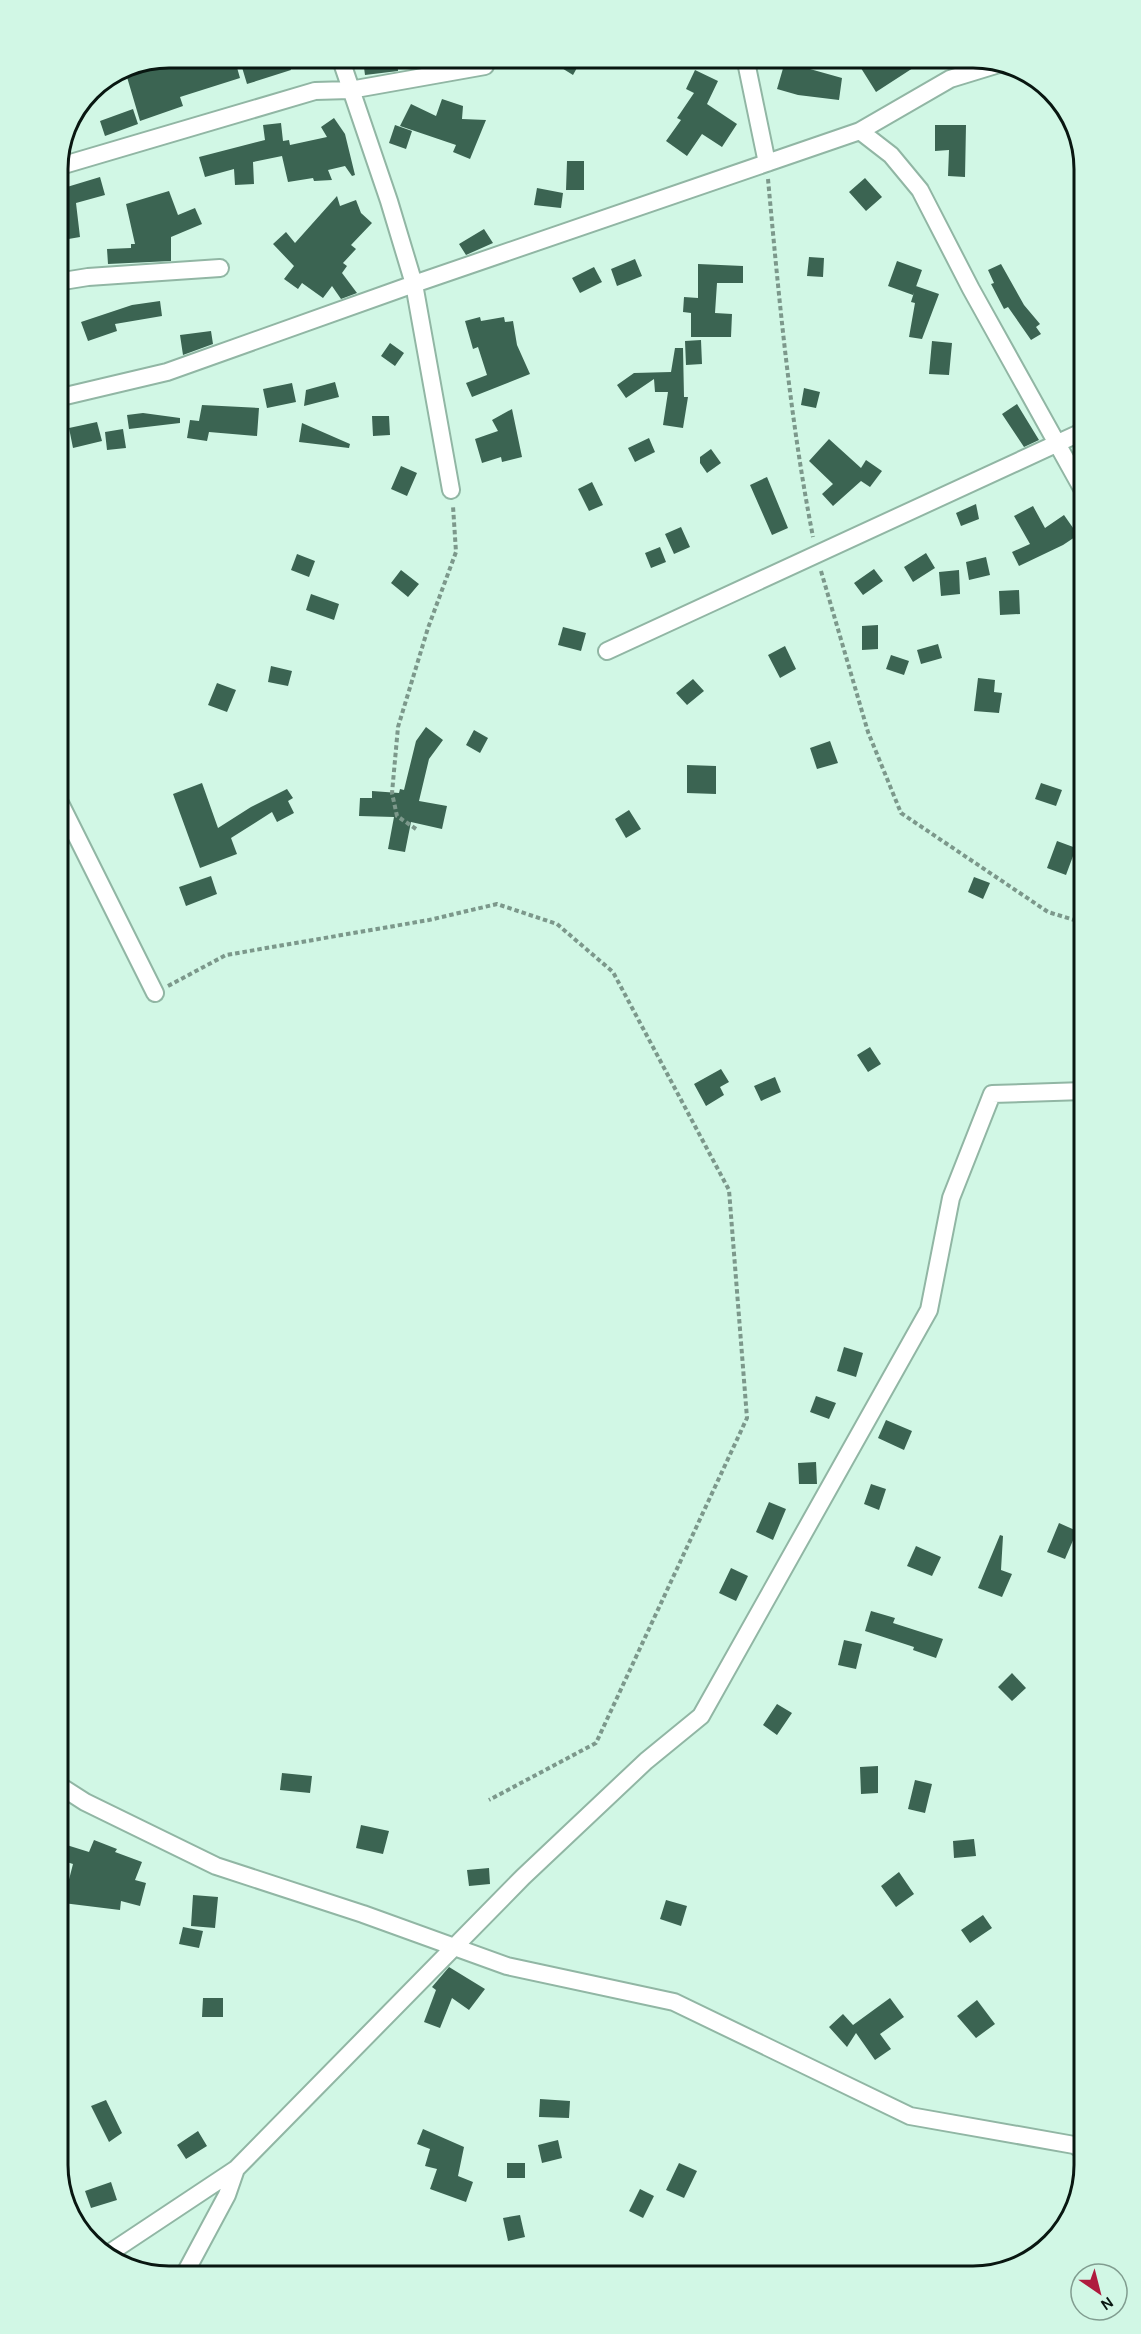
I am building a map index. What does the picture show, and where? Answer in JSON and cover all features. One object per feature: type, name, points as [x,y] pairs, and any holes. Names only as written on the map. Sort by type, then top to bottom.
[{"type":"street","points":[[343,68],[389,201],[414,284],[451,490]]},
{"type":"street","points":[[68,164],[315,91],[350,90],[474,68]]},
{"type":"street","points":[[748,68],[767,163]]},
{"type":"street","points":[[68,395],[168,372],[414,284],[860,131],[950,79],[985,68]]},
{"type":"street","points":[[860,131],[891,155],[920,190],[971,290],[1073,472]]},
{"type":"street","points":[[68,280],[220,268]]},
{"type":"street","points":[[607,651],[1073,436]]},
{"type":"street","points":[[68,819],[155,993]]},
{"type":"street","points":[[113,2251],[236,2169],[523,1877],[646,1761],[701,1716],[929,1310],[951,1198],[992,1094],[1073,1091]]},
{"type":"street","points":[[68,1791],[85,1802],[216,1866],[363,1914],[507,1966],[674,2002],[910,2116],[1073,2145]]},
{"type":"street","points":[[189,2266],[227,2196],[236,2169]]},
{"type":"path","points":[[767,163],[782,331],[800,468],[817,556],[868,732],[901,813],[1048,912],[1073,920]]},
{"type":"path","points":[[416,829],[397,816],[392,793],[398,727],[428,628],[456,552],[451,490]]},
{"type":"path","points":[[155,993],[226,955],[429,920],[497,904],[557,924],[613,972],[729,1190],[747,1418],[596,1743],[489,1800]]},
{"type":"building","points":[[237,68],[240,78],[180,97],[183,106],[140,121],[127,77],[148,69]]},
{"type":"building","points":[[242,68],[290,68],[291,70],[247,84]]},
{"type":"building","points":[[364,68],[398,68],[398,71],[365,75]]},
{"type":"building","points":[[562,68],[577,68],[573,75]]},
{"type":"building","points":[[783,68],[806,68],[842,78],[839,100],[798,95],[777,89]]},
{"type":"building","points":[[861,68],[913,68],[876,92]]},
{"type":"building","points":[[695,70],[718,81],[707,104],[737,124],[722,147],[702,134],[687,156],[666,141],[681,120],[677,118],[694,93],[686,89]]},
{"type":"building","points":[[442,99],[463,106],[462,119],[486,120],[470,159],[453,152],[456,145],[400,126],[411,104],[436,116]]},
{"type":"building","points":[[133,109],[138,124],[105,136],[100,121]]},
{"type":"building","points":[[334,118],[345,134],[355,175],[352,176],[345,166],[328,170],[332,180],[314,181],[313,178],[288,182],[282,156],[253,162],[254,184],[235,185],[234,169],[205,177],[199,157],[265,140],[263,125],[281,123],[283,141],[289,140],[290,145],[327,137],[321,127]]},
{"type":"building","points":[[395,125],[412,131],[406,149],[389,143]]},
{"type":"building","points":[[935,125],[966,125],[965,177],[948,176],[949,150],[935,151]]},
{"type":"building","points":[[567,161],[584,161],[584,190],[566,190]]},
{"type":"building","points":[[100,177],[105,195],[76,203],[80,237],[68,239],[68,187]]},
{"type":"building","points":[[865,178],[882,197],[866,211],[849,192]]},
{"type":"building","points":[[537,188],[563,193],[561,208],[534,205]]},
{"type":"building","points":[[169,191],[178,215],[195,208],[202,224],[171,237],[171,261],[108,264],[107,249],[131,248],[131,244],[135,244],[126,204]]},
{"type":"building","points":[[337,196],[340,206],[356,200],[361,213],[372,223],[351,245],[356,249],[343,263],[347,266],[342,273],[357,293],[341,299],[332,286],[323,298],[302,283],[298,289],[284,279],[294,266],[273,244],[286,232],[295,243]]},
{"type":"building","points":[[484,229],[493,243],[466,255],[459,244]]},
{"type":"building","points":[[809,257],[824,258],[823,277],[807,276]]},
{"type":"building","points":[[635,259],[642,276],[617,286],[611,269]]},
{"type":"building","points":[[897,261],[922,270],[913,295],[888,286]]},
{"type":"building","points":[[698,264],[743,266],[743,283],[717,283],[715,313],[732,314],[731,337],[691,337],[691,313],[683,312],[684,297],[698,298]]},
{"type":"building","points":[[1001,264],[1024,305],[1040,324],[1036,327],[1041,334],[1031,340],[1008,307],[1004,309],[991,284],[994,283],[988,270]]},
{"type":"building","points":[[594,267],[602,282],[580,293],[572,278]]},
{"type":"building","points":[[916,286],[939,294],[922,339],[909,337],[915,303],[911,302]]},
{"type":"building","points":[[160,301],[162,316],[115,324],[117,331],[88,341],[81,322],[132,305]]},
{"type":"building","points":[[480,317],[481,321],[504,317],[505,322],[513,321],[517,345],[530,374],[472,397],[466,383],[487,375],[478,347],[473,349],[465,321]]},
{"type":"building","points":[[211,331],[213,344],[183,355],[180,335]]},
{"type":"building","points":[[701,340],[702,364],[686,365],[685,341]]},
{"type":"building","points":[[932,341],[952,343],[949,375],[929,374]]},
{"type":"building","points":[[390,343],[404,353],[395,366],[381,356]]},
{"type":"building","points":[[675,348],[683,348],[684,397],[688,397],[683,428],[663,425],[668,392],[655,392],[654,379],[626,398],[617,385],[634,373],[671,372]]},
{"type":"building","points":[[335,382],[339,397],[304,406],[306,390]]},
{"type":"building","points":[[292,383],[296,402],[267,408],[263,389]]},
{"type":"building","points":[[804,388],[820,392],[816,408],[801,405]]},
{"type":"building","points":[[1017,404],[1039,440],[1024,447],[1002,414]]},
{"type":"building","points":[[202,405],[259,408],[257,436],[209,432],[207,441],[187,438],[190,420],[199,421]]},
{"type":"building","points":[[512,409],[522,457],[502,462],[501,457],[482,463],[475,439],[498,431],[492,420]]},
{"type":"building","points":[[143,413],[180,418],[180,423],[129,429],[127,415]]},
{"type":"building","points":[[372,416],[389,416],[390,435],[373,436]]},
{"type":"building","points":[[97,422],[102,441],[73,448],[69,428]]},
{"type":"building","points":[[302,423],[350,444],[349,448],[299,442]]},
{"type":"building","points":[[123,429],[126,448],[107,450],[105,432]]},
{"type":"building","points":[[649,438],[655,452],[635,462],[628,448]]},
{"type":"building","points":[[829,439],[861,468],[866,460],[882,471],[870,487],[861,481],[833,506],[822,494],[833,484],[809,461]]},
{"type":"building","points":[[711,449],[721,463],[707,473],[700,463],[700,457]]},
{"type":"building","points":[[401,466],[417,473],[407,496],[391,489]]},
{"type":"building","points":[[767,477],[788,528],[772,535],[750,485]]},
{"type":"building","points":[[592,482],[603,505],[589,511],[578,489]]},
{"type":"building","points":[[976,504],[979,519],[961,526],[956,513]]},
{"type":"building","points":[[1033,506],[1045,528],[1064,515],[1073,528],[1073,538],[1019,566],[1012,552],[1030,544],[1014,516]]},
{"type":"building","points":[[681,527],[690,547],[674,554],[665,534]]},
{"type":"building","points":[[660,547],[666,562],[651,568],[645,553]]},
{"type":"building","points":[[926,553],[935,568],[913,582],[904,567]]},
{"type":"building","points":[[297,554],[315,561],[309,577],[291,570]]},
{"type":"building","points":[[986,557],[990,575],[969,580],[966,562]]},
{"type":"building","points":[[874,569],[883,581],[863,595],[854,583]]},
{"type":"building","points":[[401,570],[419,584],[408,597],[391,583]]},
{"type":"building","points":[[959,570],[960,594],[941,596],[939,572]]},
{"type":"building","points":[[1019,590],[1020,614],[1000,615],[999,591]]},
{"type":"building","points":[[311,594],[339,604],[334,620],[306,610]]},
{"type":"building","points":[[878,625],[878,649],[862,650],[862,626]]},
{"type":"building","points":[[563,627],[586,633],[581,651],[558,645]]},
{"type":"building","points":[[938,644],[942,658],[921,664],[917,650]]},
{"type":"building","points":[[785,646],[796,669],[780,678],[768,655]]},
{"type":"building","points":[[891,655],[909,661],[904,675],[886,669]]},
{"type":"building","points":[[271,666],[292,671],[288,686],[268,682]]},
{"type":"building","points":[[978,678],[995,680],[994,692],[1002,693],[999,713],[974,711]]},
{"type":"building","points":[[693,679],[704,691],[687,705],[676,693]]},
{"type":"building","points":[[217,683],[236,690],[227,712],[208,705]]},
{"type":"building","points":[[426,727],[443,740],[429,759],[419,801],[447,806],[442,829],[411,822],[405,852],[388,849],[394,817],[359,816],[360,798],[372,798],[372,791],[399,793],[400,789],[404,790],[416,741]]},
{"type":"building","points":[[474,730],[488,738],[480,753],[466,745]]},
{"type":"building","points":[[830,741],[838,763],[817,769],[810,748]]},
{"type":"building","points":[[687,765],[716,766],[716,794],[687,793]]},
{"type":"building","points":[[202,783],[218,828],[251,807],[287,789],[293,798],[288,801],[294,813],[277,822],[272,812],[231,838],[237,854],[200,868],[173,794]]},
{"type":"building","points":[[1041,783],[1062,790],[1056,806],[1035,799]]},
{"type":"building","points":[[629,810],[641,829],[626,838],[615,819]]},
{"type":"building","points":[[1057,841],[1073,847],[1073,856],[1066,875],[1047,868]]},
{"type":"building","points":[[211,876],[217,894],[186,906],[179,887]]},
{"type":"building","points":[[974,877],[990,883],[983,899],[968,892]]},
{"type":"building","points":[[870,1047],[881,1064],[868,1072],[857,1055]]},
{"type":"building","points":[[721,1069],[729,1082],[720,1087],[724,1095],[706,1106],[694,1084]]},
{"type":"building","points":[[775,1077],[781,1092],[761,1101],[754,1086]]},
{"type":"building","points":[[844,1347],[863,1353],[856,1377],[837,1371]]},
{"type":"building","points":[[816,1396],[836,1403],[829,1419],[810,1412]]},
{"type":"building","points":[[886,1420],[912,1431],[904,1450],[878,1438]]},
{"type":"building","points":[[816,1462],[817,1484],[799,1484],[798,1463]]},
{"type":"building","points":[[871,1484],[886,1489],[879,1510],[864,1504]]},
{"type":"building","points":[[769,1502],[786,1509],[773,1540],[756,1532]]},
{"type":"building","points":[[1059,1523],[1073,1529],[1073,1540],[1065,1559],[1047,1552]]},
{"type":"building","points":[[1000,1535],[1003,1536],[1001,1570],[1012,1574],[1002,1597],[978,1588]]},
{"type":"building","points":[[916,1546],[941,1557],[932,1576],[907,1566]]},
{"type":"building","points":[[731,1568],[748,1576],[736,1601],[719,1593]]},
{"type":"building","points":[[871,1611],[895,1618],[893,1623],[943,1639],[936,1658],[913,1650],[914,1647],[865,1631]]},
{"type":"building","points":[[844,1640],[862,1644],[856,1669],[838,1665]]},
{"type":"building","points":[[1012,1673],[1026,1688],[1012,1701],[998,1687]]},
{"type":"building","points":[[777,1704],[792,1713],[777,1735],[763,1725]]},
{"type":"building","points":[[878,1766],[878,1793],[861,1794],[860,1767]]},
{"type":"building","points":[[282,1773],[312,1776],[310,1793],[280,1790]]},
{"type":"building","points":[[915,1780],[932,1784],[925,1813],[908,1809]]},
{"type":"building","points":[[361,1825],[389,1831],[383,1854],[356,1848]]},
{"type":"building","points":[[974,1839],[976,1856],[954,1858],[953,1841]]},
{"type":"building","points":[[94,1840],[117,1849],[115,1852],[142,1862],[135,1880],[146,1883],[140,1906],[121,1901],[120,1910],[68,1904],[68,1884],[73,1864],[68,1862],[68,1845],[89,1852]]},
{"type":"building","points":[[489,1868],[490,1884],[469,1886],[467,1870]]},
{"type":"building","points":[[899,1872],[914,1894],[896,1907],[881,1886]]},
{"type":"building","points":[[193,1895],[218,1897],[215,1928],[191,1926]]},
{"type":"building","points":[[666,1900],[687,1906],[681,1926],[660,1919]]},
{"type":"building","points":[[983,1915],[992,1928],[970,1943],[961,1930]]},
{"type":"building","points":[[183,1927],[203,1931],[199,1948],[179,1944]]},
{"type":"building","points":[[449,1967],[485,1989],[469,2010],[452,1998],[440,2028],[424,2022],[436,1990],[432,1987]]},
{"type":"building","points":[[203,1998],[223,1998],[223,2017],[202,2017]]},
{"type":"building","points":[[890,1998],[904,2017],[880,2034],[891,2049],[875,2060],[856,2033],[847,2047],[829,2027],[843,2014],[853,2025]]},
{"type":"building","points":[[977,2000],[995,2024],[976,2038],[957,2016]]},
{"type":"building","points":[[540,2099],[570,2101],[569,2118],[539,2117]]},
{"type":"building","points":[[106,2100],[122,2133],[109,2142],[91,2106]]},
{"type":"building","points":[[423,2129],[464,2147],[458,2176],[473,2182],[466,2202],[430,2189],[437,2169],[425,2166],[430,2149],[417,2144]]},
{"type":"building","points":[[198,2131],[207,2146],[186,2159],[177,2145]]},
{"type":"building","points":[[558,2140],[562,2158],[542,2163],[538,2145]]},
{"type":"building","points":[[507,2163],[525,2163],[525,2178],[507,2178]]},
{"type":"building","points":[[679,2163],[697,2171],[684,2198],[666,2190]]},
{"type":"building","points":[[111,2182],[117,2200],[91,2208],[85,2191]]},
{"type":"building","points":[[640,2189],[654,2196],[643,2218],[629,2211]]},
{"type":"building","points":[[520,2215],[525,2237],[508,2241],[503,2218]]}]
